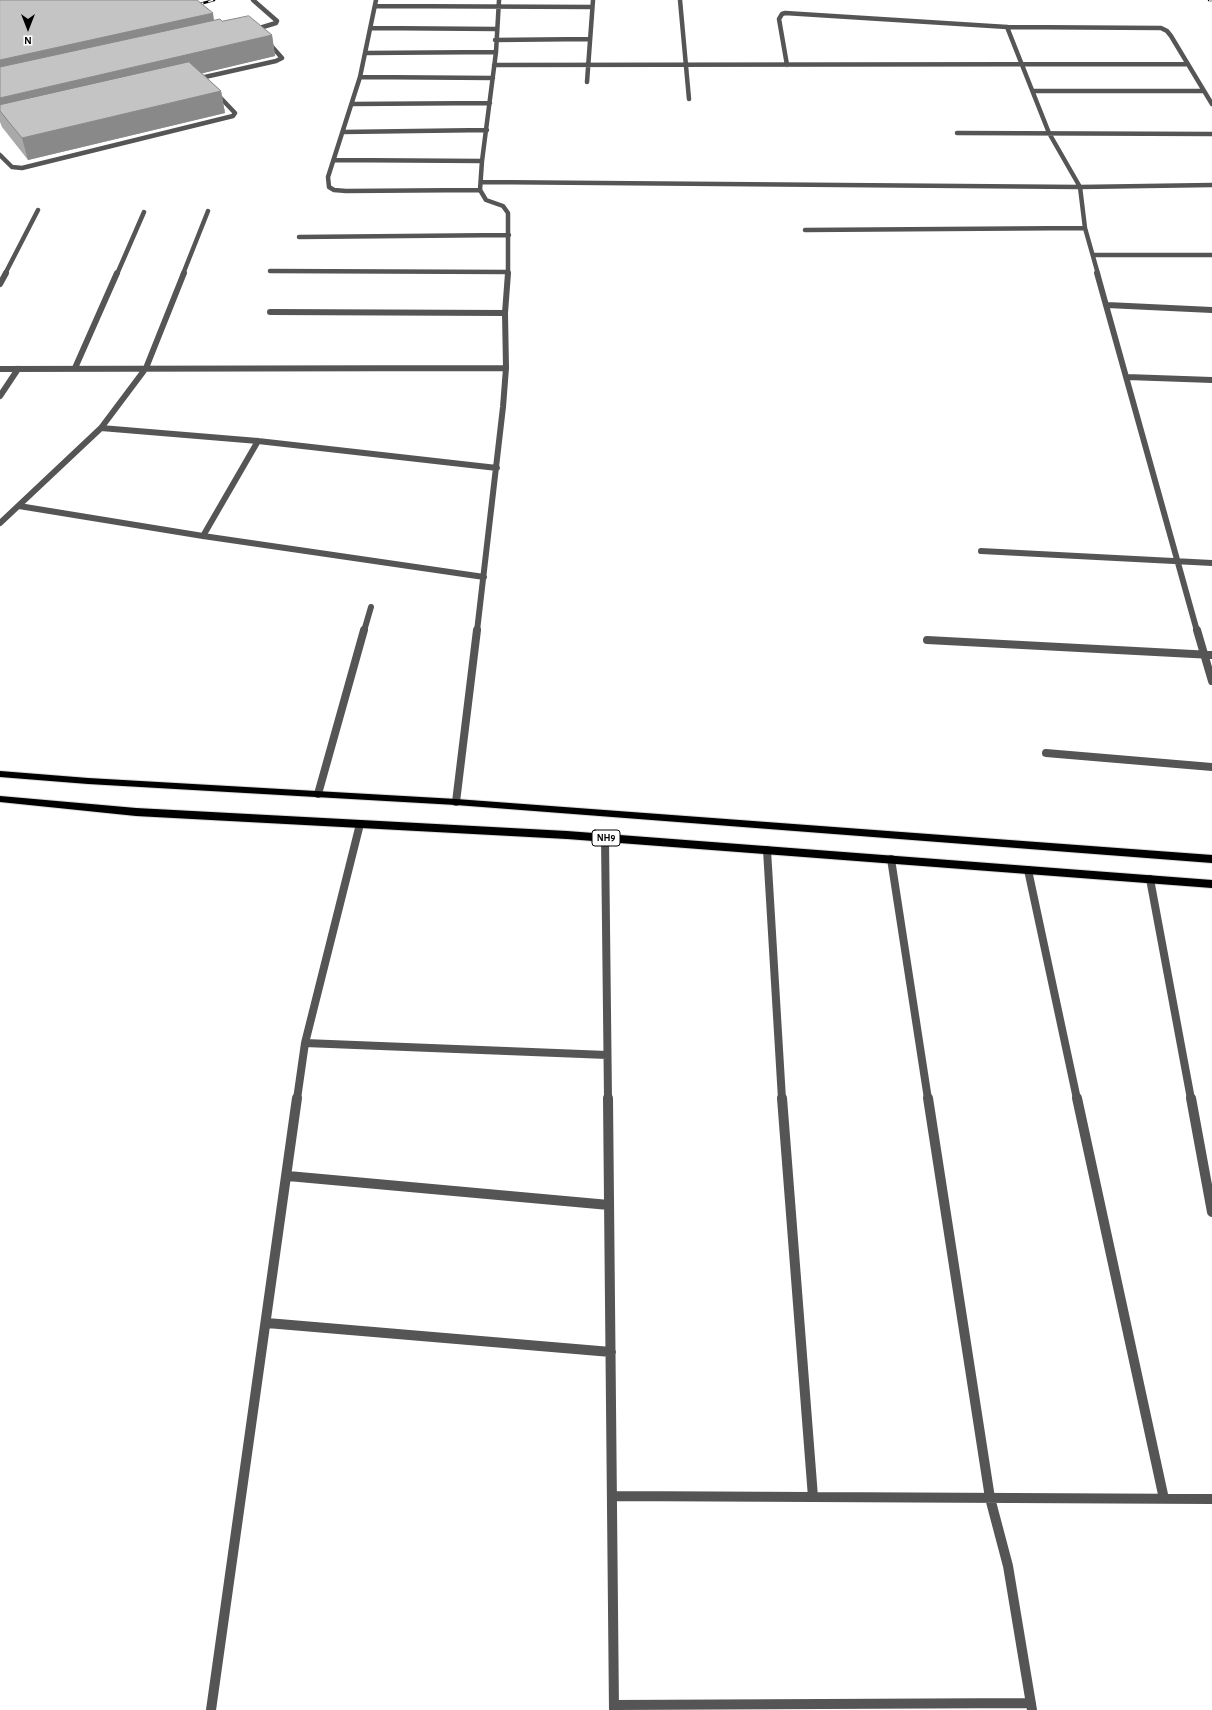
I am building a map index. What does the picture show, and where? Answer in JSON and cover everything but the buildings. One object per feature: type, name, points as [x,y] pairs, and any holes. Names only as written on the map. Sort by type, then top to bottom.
[{"type":"main road","name":"NH9","points":[[0,774],[88,781],[456,802],[1212,859]]},
{"type":"main road","name":"NH9","points":[[0,799],[136,812],[605,838],[1212,884]]},
{"type":"street","points":[[247,31],[276,23],[277,21],[253,0]]},
{"type":"street","points":[[376,0],[360,77],[334,160],[328,182],[329,186],[334,190],[480,190]]},
{"type":"street","points":[[456,802],[497,468],[506,368],[505,314],[509,235],[506,210],[503,206],[486,200],[480,190],[482,161],[496,52],[495,40],[499,0]]},
{"type":"street","points":[[587,82],[593,0]]},
{"type":"street","points":[[680,0],[689,99]]},
{"type":"street","points":[[375,6],[498,8],[592,7]]},
{"type":"street","points":[[787,65],[779,19],[783,14],[877,18],[1007,28],[1161,28],[1167,31],[1171,36],[1212,104]]},
{"type":"street","points":[[370,28],[496,30]]},
{"type":"street","points":[[1007,28],[1049,133],[1080,187],[1085,228],[1177,562],[1212,680]]},
{"type":"street","points":[[187,82],[276,61],[282,58],[255,29]]},
{"type":"street","points":[[495,40],[590,39]]},
{"type":"street","points":[[366,53],[496,52]]},
{"type":"street","points":[[494,65],[1188,64]]},
{"type":"street","points":[[360,77],[493,78]]},
{"type":"street","points":[[202,78],[208,84]]},
{"type":"street","points":[[0,155],[12,167],[22,168],[233,116],[235,113],[213,90]]},
{"type":"street","points":[[1033,90],[1204,90]]},
{"type":"street","points":[[352,104],[490,103]]},
{"type":"street","points":[[343,132],[487,130]]},
{"type":"street","points":[[957,133],[1212,134]]},
{"type":"street","points":[[334,160],[482,161]]},
{"type":"street","points":[[481,182],[1080,187],[1212,185]]},
{"type":"street","points":[[0,284],[38,210]]},
{"type":"street","points":[[0,523],[102,428],[146,368],[208,211]]},
{"type":"street","points":[[75,368],[144,212]]},
{"type":"street","points":[[805,230],[1085,228]]},
{"type":"street","points":[[299,237],[509,235]]},
{"type":"street","points":[[1093,255],[1212,255]]},
{"type":"street","points":[[270,271],[508,272]]},
{"type":"street","points":[[1107,305],[1212,310]]},
{"type":"street","points":[[270,312],[505,314]]},
{"type":"street","points":[[0,369],[506,368]]},
{"type":"street","points":[[0,396],[18,369]]},
{"type":"street","points":[[1127,377],[1212,380]]},
{"type":"street","points":[[102,428],[258,441],[497,468]]},
{"type":"street","points":[[203,536],[258,441]]},
{"type":"street","points":[[19,506],[203,536],[484,577]]},
{"type":"street","points":[[981,551],[1212,563]]},
{"type":"street","points":[[318,794],[371,607]]},
{"type":"street","points":[[927,640],[1212,655]]},
{"type":"street","points":[[1046,753],[1212,766]]},
{"type":"street","points":[[211,1710],[306,1043],[360,824]]},
{"type":"street","points":[[605,838],[614,1707],[1031,1706],[1008,1566],[990,1498],[891,859]]},
{"type":"street","points":[[767,850],[784,1114],[813,1497]]},
{"type":"street","points":[[1028,870],[1164,1499]]},
{"type":"street","points":[[1150,879],[1212,1212]]},
{"type":"street","points":[[306,1043],[607,1055]]},
{"type":"street","points":[[288,1176],[609,1205]]},
{"type":"street","points":[[266,1323],[611,1352]]},
{"type":"street","points":[[612,1496],[1212,1499]]},
{"type":"railway","points":[[189,7],[214,0]]}]
